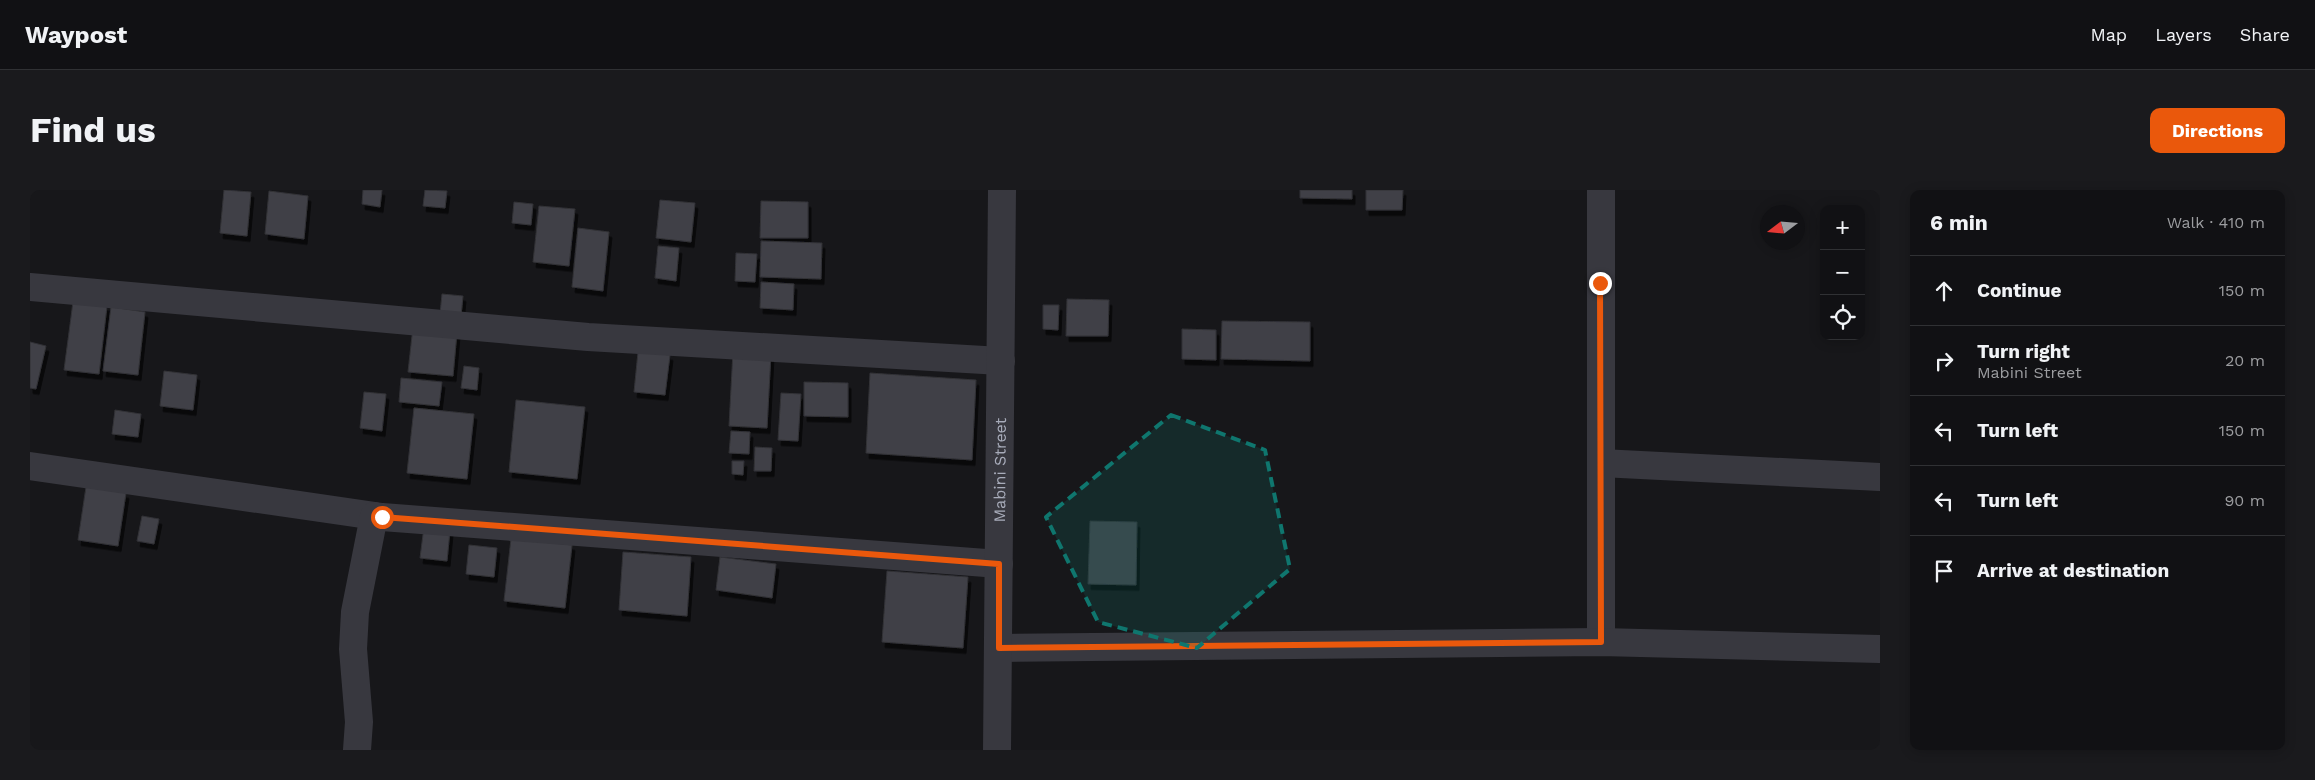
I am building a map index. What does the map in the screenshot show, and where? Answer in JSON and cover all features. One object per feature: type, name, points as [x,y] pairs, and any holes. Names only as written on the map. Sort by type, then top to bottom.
[{"type":"street","name":"Mabini Street","points":[[997,750],[1002,190]]},
{"type":"street","points":[[1601,190],[1601,642]]},
{"type":"street","points":[[30,287],[588,337],[1001,362]]},
{"type":"street","points":[[1601,463],[1880,478]]},
{"type":"street","points":[[30,466],[374,516],[999,564]]},
{"type":"street","points":[[357,750],[359,722],[352,649],[355,612],[374,516]]},
{"type":"street","points":[[999,648],[1601,642],[1880,649]]},
{"type":"highlighted area","points":[[1171,415],[1265,450],[1290,569],[1197,648],[1098,622],[1046,517]]},
{"type":"building","points":[[224,190],[251,192],[247,236],[220,233]]},
{"type":"building","points":[[363,190],[382,190],[380,207],[362,204]]},
{"type":"building","points":[[425,190],[447,191],[445,208],[423,206]]},
{"type":"building","points":[[1300,190],[1352,190],[1352,199],[1300,198]]},
{"type":"building","points":[[1366,190],[1403,190],[1402,210],[1366,210]]},
{"type":"building","points":[[269,191],[308,196],[304,239],[265,234]]},
{"type":"building","points":[[660,200],[695,203],[691,242],[656,238]]},
{"type":"building","points":[[761,201],[808,202],[808,238],[760,238]]},
{"type":"building","points":[[514,202],[533,204],[531,225],[512,223]]},
{"type":"building","points":[[539,206],[575,209],[569,266],[533,262]]},
{"type":"building","points":[[578,228],[609,232],[603,291],[572,287]]},
{"type":"building","points":[[761,241],[822,243],[821,279],[760,277]]},
{"type":"building","points":[[658,246],[679,248],[676,281],[655,278]]},
{"type":"building","points":[[736,253],[757,254],[755,282],[735,281]]},
{"type":"building","points":[[761,282],[794,284],[793,310],[760,308]]},
{"type":"building","points":[[442,294],[463,296],[461,316],[440,314]]},
{"type":"building","points":[[1067,299],[1109,300],[1108,336],[1066,336]]},
{"type":"building","points":[[73,302],[107,306],[99,374],[64,370]]},
{"type":"building","points":[[1043,305],[1059,305],[1058,330],[1043,329]]},
{"type":"building","points":[[111,307],[145,312],[138,375],[103,371]]},
{"type":"building","points":[[1222,321],[1310,322],[1310,361],[1221,359]]},
{"type":"building","points":[[413,327],[457,332],[453,376],[408,372]]},
{"type":"building","points":[[1182,329],[1216,330],[1216,360],[1182,359]]},
{"type":"building","points":[[30,342],[46,346],[36,389],[30,388]]},
{"type":"building","points":[[733,351],[771,353],[767,428],[729,426]]},
{"type":"building","points":[[638,352],[670,355],[665,395],[634,392]]},
{"type":"building","points":[[464,366],[479,368],[477,390],[461,388]]},
{"type":"building","points":[[164,371],[197,375],[193,410],[160,406]]},
{"type":"building","points":[[870,373],[976,380],[972,460],[866,453]]},
{"type":"building","points":[[401,378],[442,382],[439,406],[399,402]]},
{"type":"building","points":[[804,382],[848,383],[848,417],[804,416]]},
{"type":"building","points":[[364,392],[386,394],[382,431],[360,428]]},
{"type":"building","points":[[781,393],[801,394],[798,441],[778,440]]},
{"type":"building","points":[[516,400],[585,407],[577,479],[509,472]]},
{"type":"building","points":[[414,408],[474,414],[467,479],[407,473]]},
{"type":"building","points":[[115,410],[141,414],[138,437],[112,434]]},
{"type":"building","points":[[731,431],[750,432],[749,454],[729,453]]},
{"type":"building","points":[[755,447],[772,448],[771,471],[754,471]]},
{"type":"building","points":[[732,461],[744,461],[743,475],[732,474]]},
{"type":"building","points":[[86,487],[126,493],[118,546],[78,540]]},
{"type":"building","points":[[142,516],[159,519],[154,544],[137,541]]},
{"type":"building","points":[[1090,521],[1137,522],[1136,585],[1088,584]]},
{"type":"building","points":[[424,527],[450,530],[447,561],[420,558]]},
{"type":"building","points":[[511,539],[572,545],[565,608],[504,601]]},
{"type":"building","points":[[469,545],[497,548],[494,577],[466,574]]},
{"type":"building","points":[[623,552],[691,557],[687,616],[619,610]]},
{"type":"building","points":[[720,557],[776,564],[772,598],[716,590]]},
{"type":"building","points":[[887,571],[968,577],[963,648],[882,642]]},
{"type":"route","points":[[382,517],[999,564],[999,648],[1601,642],[1600,283]]}]
